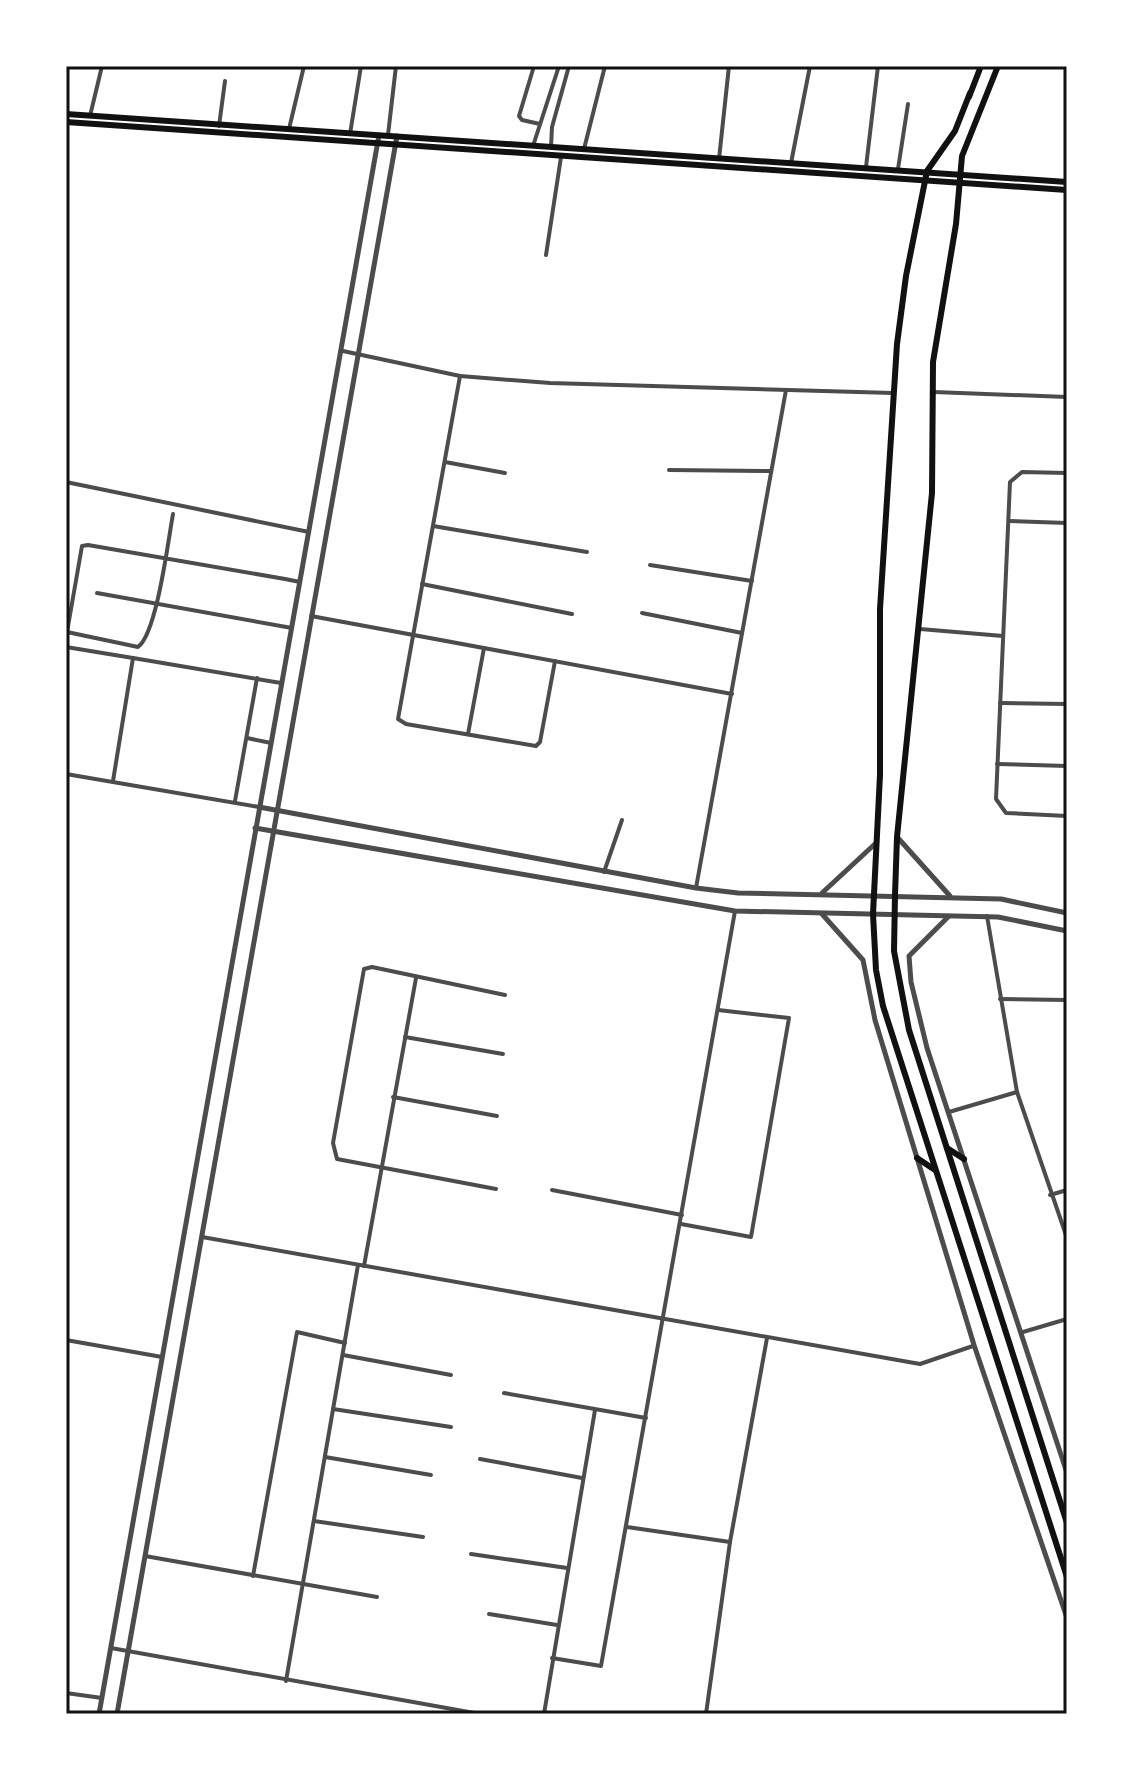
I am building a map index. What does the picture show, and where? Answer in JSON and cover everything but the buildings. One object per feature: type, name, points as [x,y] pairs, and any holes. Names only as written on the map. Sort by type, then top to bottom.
[{"type":"main road","points":[[981,66],[956,140],[927,171],[906,276],[893,393],[880,609],[878,841],[873,914],[876,970],[883,1006],[1067,1577]]},
{"type":"main road","points":[[998,66],[962,156],[962,174],[940,302],[933,392],[932,493],[897,837],[894,916],[901,995],[1067,1523]]},
{"type":"main road","points":[[66,114],[288,133],[350,134],[379,139],[388,136],[396,140],[561,157],[791,163],[1067,182]]},
{"type":"main road","points":[[66,122],[586,147],[924,181],[1067,190]]},
{"type":"main road","points":[[947,1148],[964,1159]]},
{"type":"main road","points":[[917,1158],[935,1170]]},
{"type":"street","points":[[90,116],[102,66]]},
{"type":"street","points":[[288,133],[304,66]]},
{"type":"street","points":[[350,134],[361,66]]},
{"type":"street","points":[[388,136],[396,66]]},
{"type":"street","points":[[534,66],[519,116],[522,120],[540,124]]},
{"type":"street","points":[[533,146],[559,66]]},
{"type":"street","points":[[551,147],[552,127],[569,66]]},
{"type":"street","points":[[579,158],[586,147],[605,66]]},
{"type":"street","points":[[718,162],[729,66]]},
{"type":"street","points":[[791,163],[810,66]]},
{"type":"street","points":[[866,167],[878,66]]},
{"type":"street","points":[[219,126],[225,81]]},
{"type":"street","points":[[898,169],[908,104]]},
{"type":"street","points":[[99,1714],[379,139]]},
{"type":"street","points":[[117,1714],[396,140]]},
{"type":"street","points":[[546,255],[561,157]]},
{"type":"street","points":[[343,351],[460,376],[550,383],[893,393]]},
{"type":"street","points":[[460,376],[398,719],[406,724],[536,746],[540,742],[555,661]]},
{"type":"street","points":[[696,888],[786,390]]},
{"type":"street","points":[[933,392],[1067,397]]},
{"type":"street","points":[[445,462],[505,473]]},
{"type":"street","points":[[669,470],[772,471]]},
{"type":"street","points":[[1067,473],[1022,472],[1014,475],[1010,482],[997,764],[997,804],[1006,813],[1067,816]]},
{"type":"street","points":[[66,482],[309,532]]},
{"type":"street","points":[[173,514],[165,558],[145,642],[138,647],[67,632],[82,546],[165,558],[300,582]]},
{"type":"street","points":[[1009,521],[1067,523]]},
{"type":"street","points":[[433,526],[587,552]]},
{"type":"street","points":[[650,565],[752,581]]},
{"type":"street","points":[[422,584],[572,614]]},
{"type":"street","points":[[97,593],[292,628]]},
{"type":"street","points":[[642,613],[743,633]]},
{"type":"street","points":[[311,616],[732,694]]},
{"type":"street","points":[[920,629],[1003,636]]},
{"type":"street","points":[[66,647],[282,683]]},
{"type":"street","points":[[468,734],[484,648]]},
{"type":"street","points":[[113,781],[133,658]]},
{"type":"street","points":[[235,802],[257,678]]},
{"type":"street","points":[[1000,703],[1067,704]]},
{"type":"street","points":[[247,738],[271,743]]},
{"type":"street","points":[[997,764],[1067,766]]},
{"type":"street","points":[[66,774],[235,802],[696,888],[738,893],[1012,900],[1067,913]]},
{"type":"street","points":[[604,872],[622,820]]},
{"type":"street","points":[[255,828],[735,911],[987,916],[1067,931]]},
{"type":"street","points":[[897,837],[951,897]]},
{"type":"street","points":[[821,894],[878,841]]},
{"type":"street","points":[[552,1658],[601,1666],[735,911]]},
{"type":"street","points":[[821,913],[863,960],[875,1020],[974,1345],[1067,1618]]},
{"type":"street","points":[[949,916],[908,961],[918,1017],[1067,1473]]},
{"type":"street","points":[[987,916],[1017,1092],[1067,1238]]},
{"type":"street","points":[[496,1189],[337,1159],[333,1152],[364,969],[372,967],[505,995]]},
{"type":"street","points":[[286,1681],[345,1343],[416,978]]},
{"type":"street","points":[[1000,999],[1067,1000]]},
{"type":"street","points":[[681,1224],[751,1237],[789,1018],[718,1010]]},
{"type":"street","points":[[405,1037],[503,1054]]},
{"type":"street","points":[[949,1112],[1017,1092]]},
{"type":"street","points":[[393,1097],[497,1116]]},
{"type":"street","points":[[552,1190],[682,1215]]},
{"type":"street","points":[[1050,1195],[1067,1190]]},
{"type":"street","points":[[202,1237],[920,1364],[974,1345]]},
{"type":"street","points":[[1023,1332],[1067,1319]]},
{"type":"street","points":[[253,1576],[297,1332],[345,1343]]},
{"type":"street","points":[[706,1714],[730,1542],[767,1338]]},
{"type":"street","points":[[66,1340],[162,1357]]},
{"type":"street","points":[[343,1355],[451,1375]]},
{"type":"street","points":[[504,1393],[646,1418]]},
{"type":"street","points":[[333,1409],[451,1427]]},
{"type":"street","points":[[544,1714],[595,1410]]},
{"type":"street","points":[[325,1457],[431,1475]]},
{"type":"street","points":[[480,1459],[582,1478]]},
{"type":"street","points":[[314,1521],[423,1537]]},
{"type":"street","points":[[627,1527],[730,1542]]},
{"type":"street","points":[[471,1554],[567,1568]]},
{"type":"street","points":[[145,1556],[377,1597]]},
{"type":"street","points":[[489,1614],[557,1625]]},
{"type":"street","points":[[111,1648],[480,1714]]},
{"type":"street","points":[[66,1693],[102,1698]]}]
